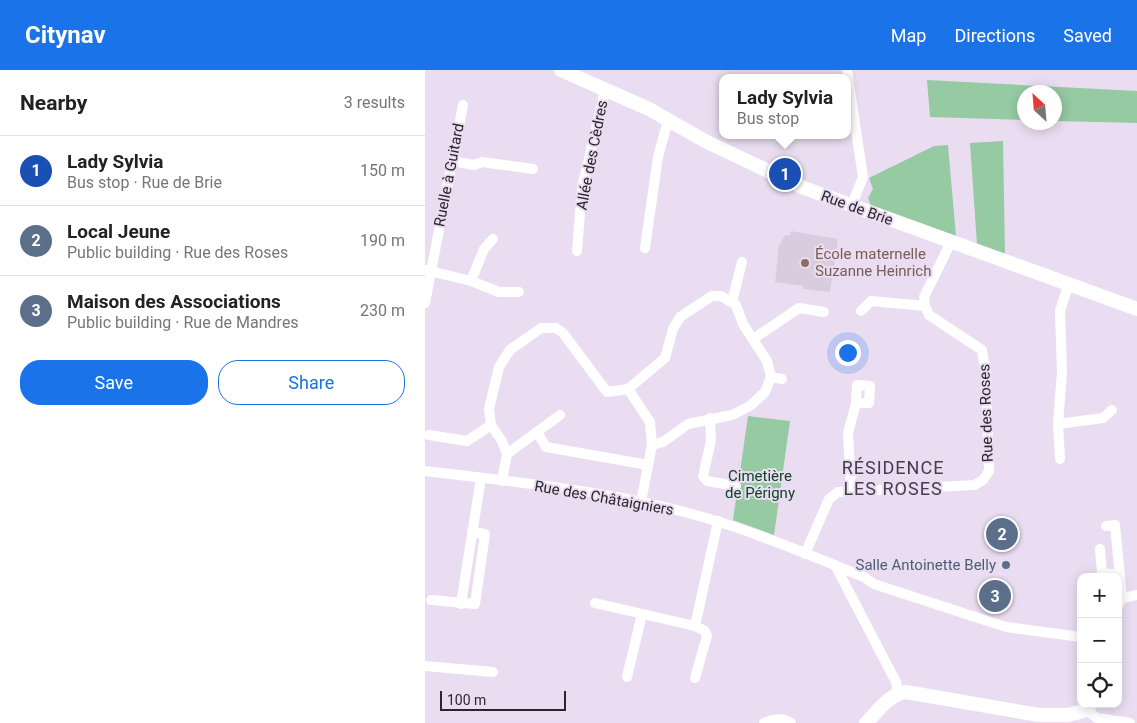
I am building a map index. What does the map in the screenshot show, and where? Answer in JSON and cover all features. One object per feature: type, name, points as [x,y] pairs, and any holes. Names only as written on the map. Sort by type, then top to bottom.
[{"type":"street","name":"Rue de Brie","points":[[570,72],[668,120],[754,166],[851,207],[1069,283],[1137,309]]},
{"type":"street","name":"Allée des Cèdres","points":[[577,251],[582,188],[605,90]]},
{"type":"street","points":[[851,97],[863,177],[851,207]]},
{"type":"street","name":"Ruelle à Guitard","points":[[425,303],[428,270],[463,106]]},
{"type":"street","points":[[645,248],[658,157],[668,120]]},
{"type":"street","points":[[452,161],[475,165],[482,162],[533,169]]},
{"type":"street","points":[[471,281],[484,249],[493,239]]},
{"type":"street","points":[[861,311],[871,301],[925,306],[924,297],[951,242]]},
{"type":"street","points":[[733,302],[742,262]]},
{"type":"street","points":[[428,270],[471,281],[499,292],[519,292]]},
{"type":"street","points":[[1059,459],[1062,372],[1060,311],[1069,283]]},
{"type":"street","points":[[502,481],[507,454],[502,441],[491,425],[489,409],[499,366],[510,350],[541,328],[556,328],[563,332],[607,392],[628,389],[665,358],[673,328],[680,317],[712,296],[721,296],[733,302],[767,361],[771,376],[765,392],[750,406],[732,415],[688,424],[663,442],[652,445]]},
{"type":"street","name":"Rue des Roses","points":[[805,554],[829,500],[838,492],[975,485],[983,480],[989,471],[986,373],[982,350],[929,315],[925,306]]},
{"type":"street","points":[[753,339],[799,308],[825,312]]},
{"type":"street","points":[[771,376],[782,379]]},
{"type":"street","points":[[628,389],[650,422],[652,445],[641,502]]},
{"type":"street","points":[[851,490],[848,433],[856,403]]},
{"type":"street","points":[[1059,424],[1103,418],[1112,410]]},
{"type":"street","points":[[507,454],[560,415]]},
{"type":"street","points":[[710,418],[711,441],[703,476],[707,481],[736,486]]},
{"type":"street","points":[[429,435],[467,441],[491,425]]},
{"type":"street","points":[[537,432],[546,447],[648,465]]},
{"type":"street","name":"Rue des Châtaigniers","points":[[425,470],[641,502],[718,521],[835,565],[905,596],[1007,628],[1077,637]]},
{"type":"street","points":[[431,600],[461,604],[481,478]]},
{"type":"street","points":[[695,626],[718,521]]},
{"type":"street","points":[[1106,526],[1115,525],[1120,573]]},
{"type":"street","points":[[1099,549],[1103,573]]},
{"type":"street","points":[[835,565],[895,682],[898,693]]},
{"type":"street","points":[[1122,601],[1137,595]]},
{"type":"street","points":[[595,603],[695,626],[705,631],[707,636],[695,678]]},
{"type":"street","points":[[627,677],[642,614]]},
{"type":"street","points":[[425,666],[493,672]]},
{"type":"street","points":[[866,723],[889,699],[898,693],[935,697],[1039,715],[1068,715],[1087,708]]},
{"type":"street","points":[[1091,708],[1097,718],[1130,723]]},
{"type":"street","points":[[764,723],[771,719],[786,719],[791,723]]},
{"type":"shaded area","name":"École maternelle Suzanne Heinrich","points":[[791,231],[838,239],[830,292],[803,289],[803,286],[775,282],[779,246],[785,235],[790,235]]},
{"type":"green space","points":[[927,80],[1022,85],[1017,85],[1017,120],[930,117]]},
{"type":"green space","points":[[1062,87],[1137,91],[1137,123],[1062,121]]},
{"type":"green space","points":[[1003,141],[1005,256],[977,245],[970,143]]},
{"type":"green space","points":[[948,145],[956,236],[872,208],[868,198],[873,189],[869,178],[934,146]]},
{"type":"green space","name":"Cimetière de Périgny","points":[[748,416],[790,421],[774,535],[733,520]]},
{"type":"place","name":"Lady Sylvia","points":[[785,174]]},
{"type":"place","name":"École maternelle Suzanne Heinrich","points":[[805,263]]},
{"type":"place","name":"Local Jeune","points":[[1002,534]]},
{"type":"place","name":"Salle Antoinette Belly","points":[[1006,565]]},
{"type":"place","name":"Maison des Associations","points":[[995,596]]},
{"type":"district","name":"RÉSIDENCE LES ROSES","points":[[893,478]]}]
